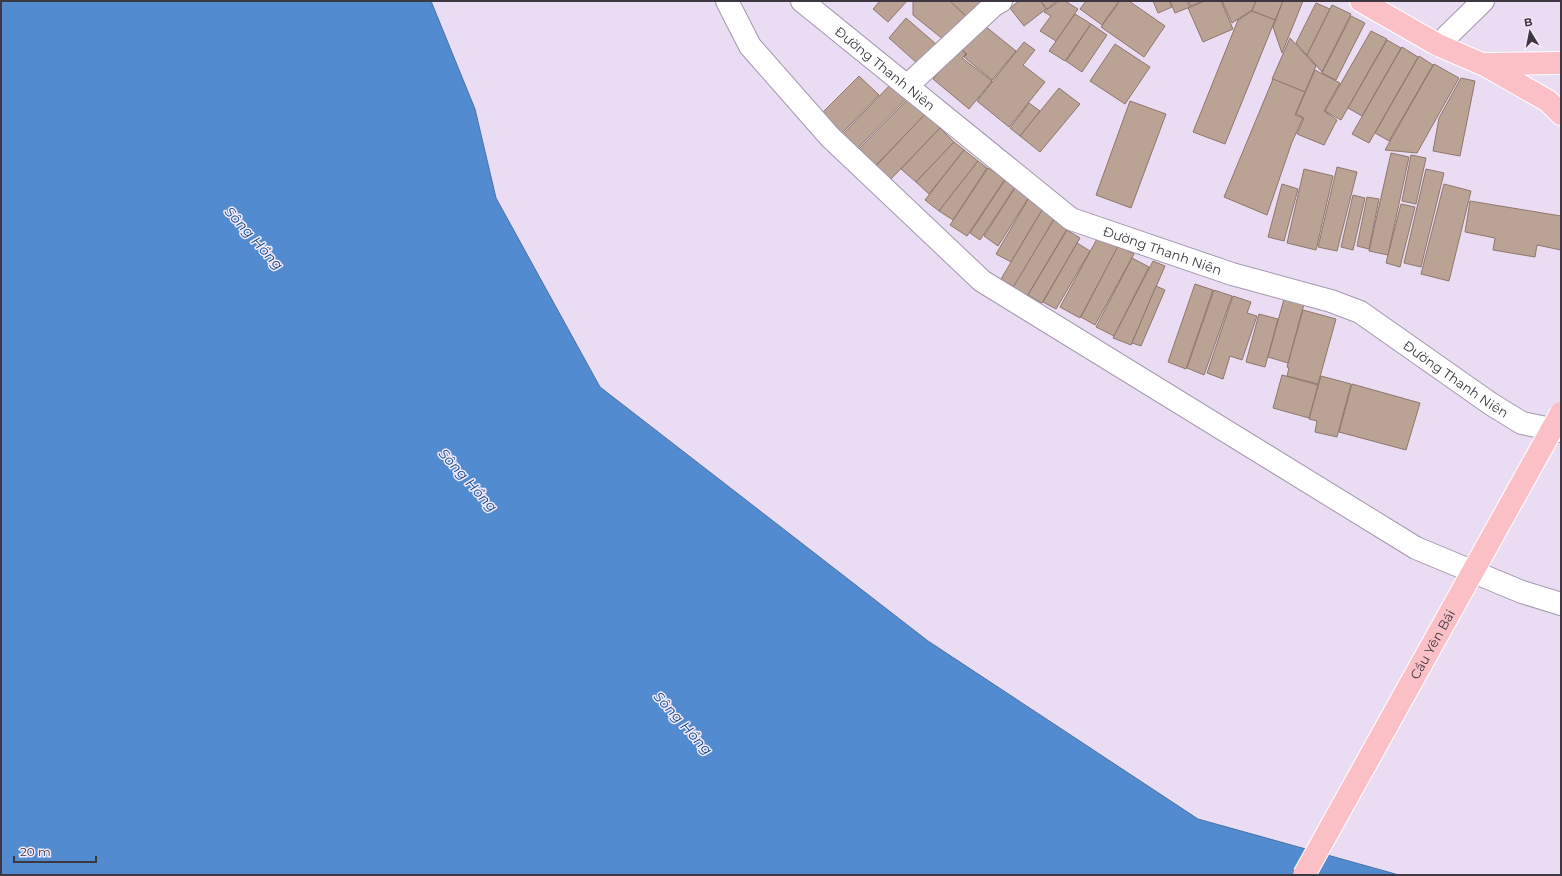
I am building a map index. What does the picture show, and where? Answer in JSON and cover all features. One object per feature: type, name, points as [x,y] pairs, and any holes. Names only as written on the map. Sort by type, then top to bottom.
[{"type":"main road","points":[[1361,1],[1438,45],[1482,64],[1548,101],[1561,114]]},
{"type":"main road","points":[[1482,64],[1561,63]]},
{"type":"main road","name":"Cầu Yên Bái","points":[[1304,875],[1561,413]]},
{"type":"street","points":[[727,1],[750,46],[830,137],[982,281],[1416,548],[1522,592],[1561,604]]},
{"type":"street","name":"Đường Thanh Niên","points":[[802,1],[1071,219],[1232,274],[1332,301],[1360,312],[1491,404],[1522,423],[1561,431]]},
{"type":"street","points":[[907,86],[994,4],[1001,1]]},
{"type":"street","points":[[1438,45],[1483,1]]},
{"type":"water","name":"Sông Hồng","points":[[1,1],[431,1],[475,109],[496,198],[600,387],[928,641],[1198,819],[1399,875],[1,875]]},
{"type":"building","points":[[880,1],[907,1],[888,22],[873,9]]},
{"type":"building","points":[[913,1],[950,1],[966,16],[944,40],[913,15]]},
{"type":"building","points":[[950,1],[982,1],[982,2],[966,16]]},
{"type":"building","points":[[1019,1],[1040,1],[1046,9],[1024,26],[1010,8]]},
{"type":"building","points":[[1041,1],[1057,1],[1047,9]]},
{"type":"building","points":[[1059,1],[1065,1],[1078,9],[1056,41],[1040,31],[1051,16],[1044,12]]},
{"type":"building","points":[[1086,1],[1119,1],[1102,25],[1080,9]]},
{"type":"building","points":[[1120,1],[1129,1],[1165,26],[1144,57],[1101,27]]},
{"type":"building","points":[[1153,1],[1169,1],[1172,7],[1158,13]]},
{"type":"building","points":[[1170,1],[1187,1],[1190,7],[1175,13]]},
{"type":"building","points":[[1188,1],[1203,1],[1191,6]]},
{"type":"building","points":[[1205,1],[1221,1],[1233,29],[1203,42],[1188,8]]},
{"type":"building","points":[[1222,1],[1256,1],[1252,10],[1232,23]]},
{"type":"building","points":[[1256,1],[1283,1],[1275,20],[1252,11]]},
{"type":"building","points":[[1283,1],[1303,1],[1282,53],[1273,27]]},
{"type":"building","points":[[1316,3],[1330,9],[1307,55],[1296,43]]},
{"type":"building","points":[[1332,5],[1351,14],[1322,72],[1307,55]]},
{"type":"building","points":[[1252,11],[1275,20],[1225,144],[1193,132],[1238,20]]},
{"type":"building","points":[[1075,14],[1091,24],[1065,61],[1049,51]]},
{"type":"building","points":[[1351,16],[1365,23],[1336,80],[1322,73]]},
{"type":"building","points":[[906,18],[936,44],[918,64],[889,38]]},
{"type":"building","points":[[1091,24],[1107,35],[1082,72],[1066,61]]},
{"type":"building","points":[[985,26],[1016,51],[992,80],[964,57],[967,54],[960,48]]},
{"type":"building","points":[[1371,31],[1387,39],[1341,120],[1325,111]]},
{"type":"building","points":[[1290,38],[1316,66],[1305,92],[1272,79]]},
{"type":"building","points":[[1387,40],[1401,48],[1362,116],[1348,108]]},
{"type":"building","points":[[1024,42],[1035,50],[1023,65],[1045,82],[1009,127],[977,101]]},
{"type":"building","points":[[1115,44],[1150,67],[1125,104],[1090,81]]},
{"type":"building","points":[[1402,47],[1418,57],[1369,143],[1352,134]]},
{"type":"building","points":[[959,48],[966,54],[962,58],[992,81],[969,109],[933,79]]},
{"type":"building","points":[[1419,56],[1433,65],[1389,141],[1375,133]]},
{"type":"building","points":[[1434,64],[1459,78],[1417,153],[1385,150]]},
{"type":"building","points":[[1315,70],[1340,83],[1324,111],[1337,120],[1324,145],[1297,134],[1304,118],[1296,114]]},
{"type":"building","points":[[859,76],[879,95],[841,134],[821,114]]},
{"type":"building","points":[[1461,78],[1475,81],[1460,156],[1433,151],[1439,118]]},
{"type":"building","points":[[1273,79],[1305,92],[1295,115],[1303,118],[1292,142],[1267,215],[1224,197]]},
{"type":"building","points":[[892,83],[907,98],[857,149],[842,135]]},
{"type":"building","points":[[1059,88],[1080,104],[1040,152],[1020,136]]},
{"type":"building","points":[[908,99],[925,115],[875,166],[858,150]]},
{"type":"building","points":[[1130,101],[1166,114],[1131,208],[1096,195]]},
{"type":"building","points":[[1029,103],[1040,111],[1020,136],[1010,128]]},
{"type":"building","points":[[925,114],[940,128],[890,180],[876,166]]},
{"type":"building","points":[[940,128],[954,142],[916,182],[901,169]]},
{"type":"building","points":[[954,142],[964,150],[929,194],[916,182]]},
{"type":"building","points":[[964,150],[978,161],[939,211],[925,200]]},
{"type":"building","points":[[1391,153],[1409,157],[1388,255],[1369,251]]},
{"type":"building","points":[[1411,155],[1426,158],[1416,204],[1402,201]]},
{"type":"building","points":[[978,161],[987,168],[953,220],[939,211]]},
{"type":"building","points":[[1337,167],[1357,172],[1337,251],[1318,247]]},
{"type":"building","points":[[988,168],[1005,179],[967,236],[950,225]]},
{"type":"building","points":[[1304,169],[1333,176],[1316,250],[1287,243]]},
{"type":"building","points":[[1426,169],[1444,173],[1421,267],[1404,263]]},
{"type":"building","points":[[1005,180],[1015,187],[980,240],[970,233]]},
{"type":"building","points":[[1282,184],[1298,189],[1284,241],[1268,237]]},
{"type":"building","points":[[1444,184],[1471,191],[1449,281],[1421,274]]},
{"type":"building","points":[[1015,188],[1029,197],[998,246],[984,236]]},
{"type":"building","points":[[1353,195],[1365,198],[1353,250],[1341,247]]},
{"type":"building","points":[[1030,196],[1045,205],[1011,262],[996,254]]},
{"type":"building","points":[[1367,197],[1379,199],[1369,249],[1357,246]]},
{"type":"building","points":[[1470,201],[1561,216],[1561,250],[1537,245],[1535,257],[1493,250],[1495,238],[1465,232]]},
{"type":"building","points":[[1401,204],[1415,207],[1400,267],[1386,263]]},
{"type":"building","points":[[1045,205],[1058,212],[1014,287],[1001,279]]},
{"type":"building","points":[[1056,216],[1070,224],[1026,298],[1012,289]]},
{"type":"building","points":[[1067,230],[1080,238],[1042,303],[1028,295]]},
{"type":"building","points":[[1098,237],[1118,247],[1080,318],[1060,307]]},
{"type":"building","points":[[1077,243],[1090,251],[1056,309],[1043,302]]},
{"type":"building","points":[[1118,246],[1134,254],[1095,325],[1081,317]]},
{"type":"building","points":[[1132,258],[1149,267],[1114,336],[1096,327]]},
{"type":"building","points":[[1153,261],[1165,266],[1131,345],[1113,338]]},
{"type":"building","points":[[1195,284],[1213,290],[1186,369],[1168,362]]},
{"type":"building","points":[[1156,286],[1165,290],[1141,346],[1132,343]]},
{"type":"building","points":[[1214,290],[1232,296],[1204,375],[1187,368]]},
{"type":"building","points":[[1233,296],[1251,302],[1247,313],[1257,316],[1242,360],[1230,356],[1223,379],[1207,373]]},
{"type":"building","points":[[1284,299],[1304,304],[1288,363],[1268,357]]},
{"type":"building","points":[[1303,310],[1336,319],[1318,384],[1287,376],[1289,368],[1287,367]]},
{"type":"building","points":[[1259,314],[1278,319],[1265,367],[1246,362]]},
{"type":"building","points":[[1282,375],[1318,385],[1309,418],[1273,408]]},
{"type":"building","points":[[1321,376],[1351,384],[1337,437],[1315,432],[1317,421],[1309,419]]},
{"type":"building","points":[[1352,384],[1420,403],[1406,450],[1339,432]]}]
